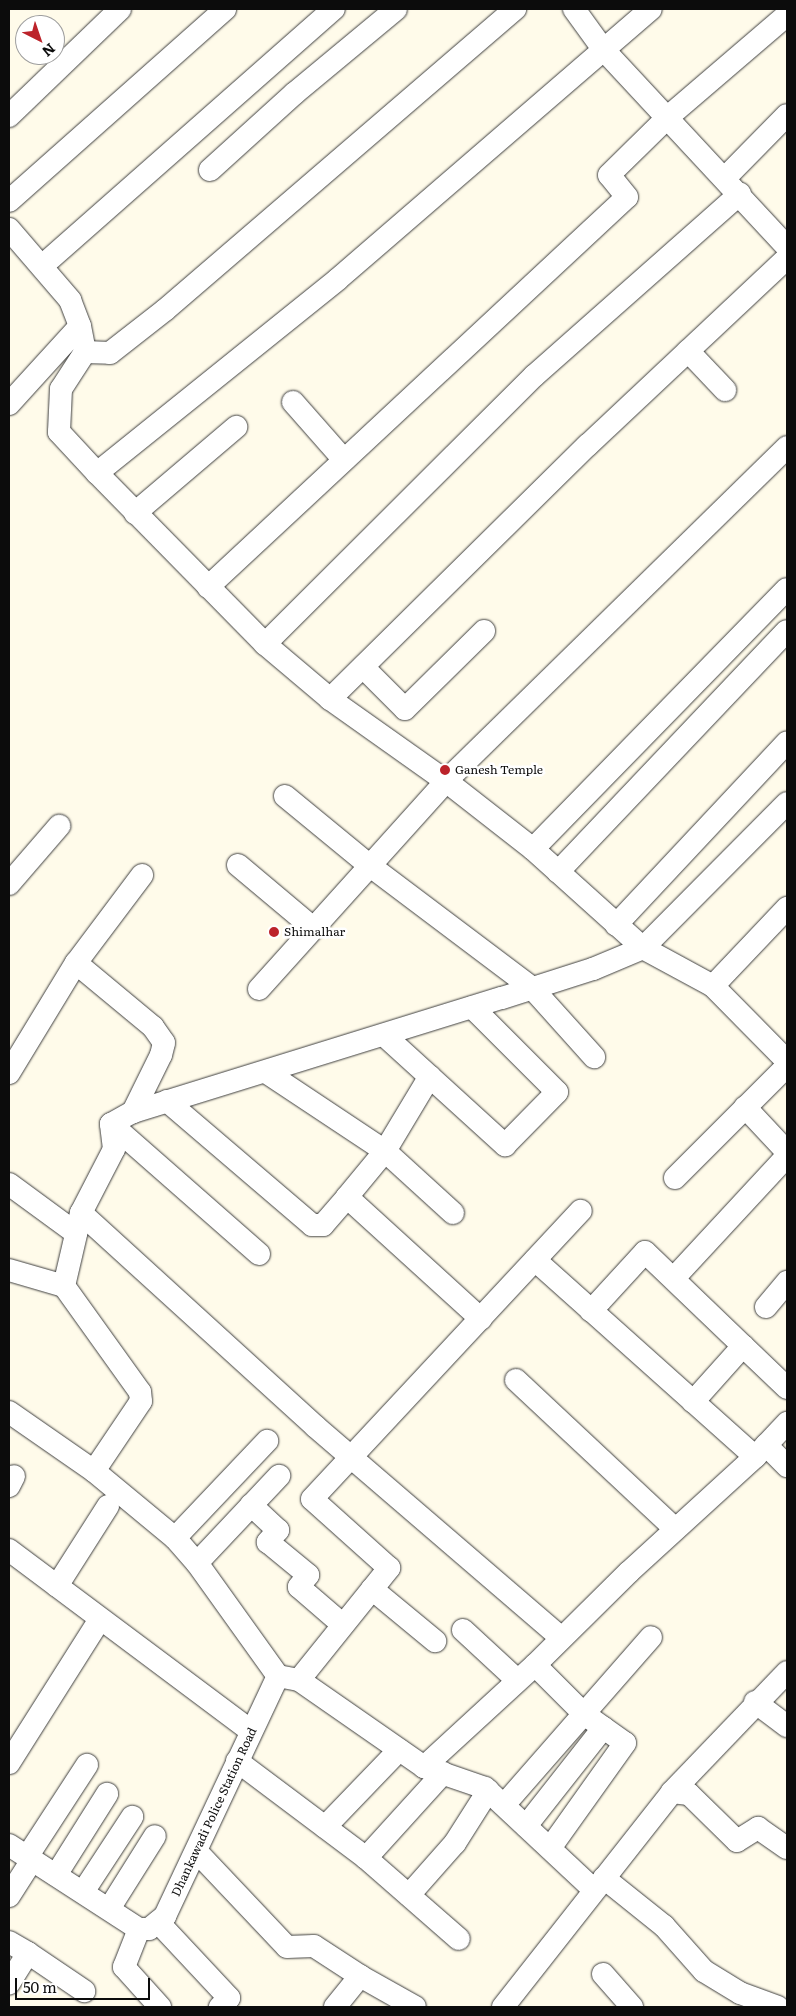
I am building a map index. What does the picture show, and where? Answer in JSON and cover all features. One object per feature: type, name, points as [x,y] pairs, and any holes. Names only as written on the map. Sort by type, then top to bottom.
[{"type":"street","points":[[9,116],[120,9]]},
{"type":"street","points":[[9,201],[225,9]]},
{"type":"street","points":[[42,266],[334,9]]},
{"type":"street","points":[[210,170],[295,93],[396,9]]},
{"type":"street","points":[[85,352],[110,353],[165,310],[515,9]]},
{"type":"street","points":[[574,9],[604,49],[726,178],[787,247]]},
{"type":"street","points":[[97,474],[338,279],[651,9]]},
{"type":"street","points":[[208,587],[628,197],[609,175],[668,117],[787,15]]},
{"type":"street","points":[[726,178],[787,115]]},
{"type":"street","points":[[265,644],[534,376],[740,194]]},
{"type":"street","points":[[9,229],[70,300],[80,326],[85,352],[61,389],[59,432],[97,474],[265,644],[330,699],[446,781],[533,849],[643,948],[713,986],[787,1061]]},
{"type":"street","points":[[330,699],[688,351],[787,258]]},
{"type":"street","points":[[9,404],[80,326]]},
{"type":"street","points":[[688,351],[725,390]]},
{"type":"street","points":[[293,402],[344,460]]},
{"type":"street","points":[[135,513],[236,426]]},
{"type":"street","points":[[259,989],[312,927],[446,781],[787,447]]},
{"type":"street","points":[[533,849],[787,589]]},
{"type":"street","points":[[363,667],[405,709],[484,631]]},
{"type":"street","points":[[558,872],[787,631]]},
{"type":"street","points":[[616,925],[787,742]]},
{"type":"street","points":[[285,796],[369,865],[532,988],[594,1057]]},
{"type":"street","points":[[111,1124],[133,1112],[532,988],[593,968],[643,948],[787,803]]},
{"type":"street","points":[[9,884],[59,826]]},
{"type":"street","points":[[238,865],[312,927]]},
{"type":"street","points":[[9,1073],[76,964],[142,875]]},
{"type":"street","points":[[713,986],[787,908]]},
{"type":"street","points":[[76,964],[153,1027],[164,1043],[161,1055],[133,1112]]},
{"type":"street","points":[[384,1035],[505,1145],[557,1092],[472,1007]]},
{"type":"street","points":[[675,1178],[787,1066]]},
{"type":"street","points":[[266,1072],[385,1151],[452,1213]]},
{"type":"street","points":[[167,1101],[312,1225],[322,1225],[385,1151],[430,1076]]},
{"type":"street","points":[[674,1278],[787,1154],[745,1107]]},
{"type":"street","points":[[64,1286],[78,1223],[114,1149],[111,1124]]},
{"type":"street","points":[[111,1124],[259,1254]]},
{"type":"street","points":[[9,1184],[78,1223],[560,1637]]},
{"type":"street","points":[[347,1197],[481,1319]]},
{"type":"street","points":[[350,1457],[581,1211]]},
{"type":"street","points":[[591,1312],[646,1252],[787,1388]]},
{"type":"street","points":[[534,1260],[693,1402],[761,1451],[787,1466]]},
{"type":"street","points":[[9,1270],[64,1286],[140,1392],[138,1407],[94,1471]]},
{"type":"street","points":[[766,1307],[787,1282]]},
{"type":"street","points":[[693,1402],[743,1346]]},
{"type":"street","points":[[516,1380],[675,1529]]},
{"type":"street","points":[[9,1412],[94,1471],[175,1538],[288,1678],[433,1770],[469,1781],[496,1798],[550,1848],[599,1884],[664,1926],[704,1972],[740,1993],[778,2007]]},
{"type":"street","points":[[366,1858],[433,1770],[516,1679],[535,1665],[560,1637],[761,1451],[787,1422]]},
{"type":"street","points":[[175,1538],[267,1441]]},
{"type":"street","name":"Dhankawadi Police Station Road","points":[[160,2007],[124,1967],[148,1925],[165,1916],[198,1853],[251,1731],[288,1678],[343,1625],[389,1568],[312,1499],[350,1457]]},
{"type":"street","points":[[197,1563],[278,1476]]},
{"type":"street","points":[[57,1586],[108,1506]]},
{"type":"street","points":[[251,1506],[278,1530],[268,1542],[308,1576],[299,1587],[343,1625]]},
{"type":"street","points":[[9,1550],[251,1731]]},
{"type":"street","points":[[372,1589],[435,1641]]},
{"type":"street","points":[[9,1762],[100,1618]]},
{"type":"street","points":[[463,1630],[516,1679]]},
{"type":"street","points":[[409,1895],[496,1798],[584,1714],[651,1637]]},
{"type":"street","points":[[535,1665],[584,1714],[624,1743],[550,1848]]},
{"type":"street","points":[[503,2007],[672,1792],[756,1702],[787,1672]]},
{"type":"street","points":[[756,1702],[787,1726]]},
{"type":"street","points":[[526,1826],[603,1728]]},
{"type":"street","points":[[325,1828],[399,1750]]},
{"type":"street","points":[[237,1761],[366,1858],[459,1940]]},
{"type":"street","points":[[9,1896],[23,1854],[87,1765]]},
{"type":"street","points":[[672,1792],[689,1794],[737,1841],[758,1828],[787,1848]]},
{"type":"street","points":[[56,1875],[107,1794]]},
{"type":"street","points":[[83,1892],[132,1817]]},
{"type":"street","points":[[109,1909],[155,1836]]},
{"type":"street","points":[[198,1853],[287,1947],[314,1946],[360,1976],[415,2007]]},
{"type":"street","points":[[23,1854],[109,1909],[148,1925],[229,1998],[220,2007]]},
{"type":"street","points":[[9,1942],[84,1991]]},
{"type":"street","points":[[9,1984],[28,1953]]},
{"type":"street","points":[[603,1974],[632,2007]]},
{"type":"street","points":[[334,2007],[360,1976]]},
{"type":"place","name":"Ganesh Temple","points":[[445,770]]},
{"type":"place","name":"Shimalhar","points":[[274,932]]}]
